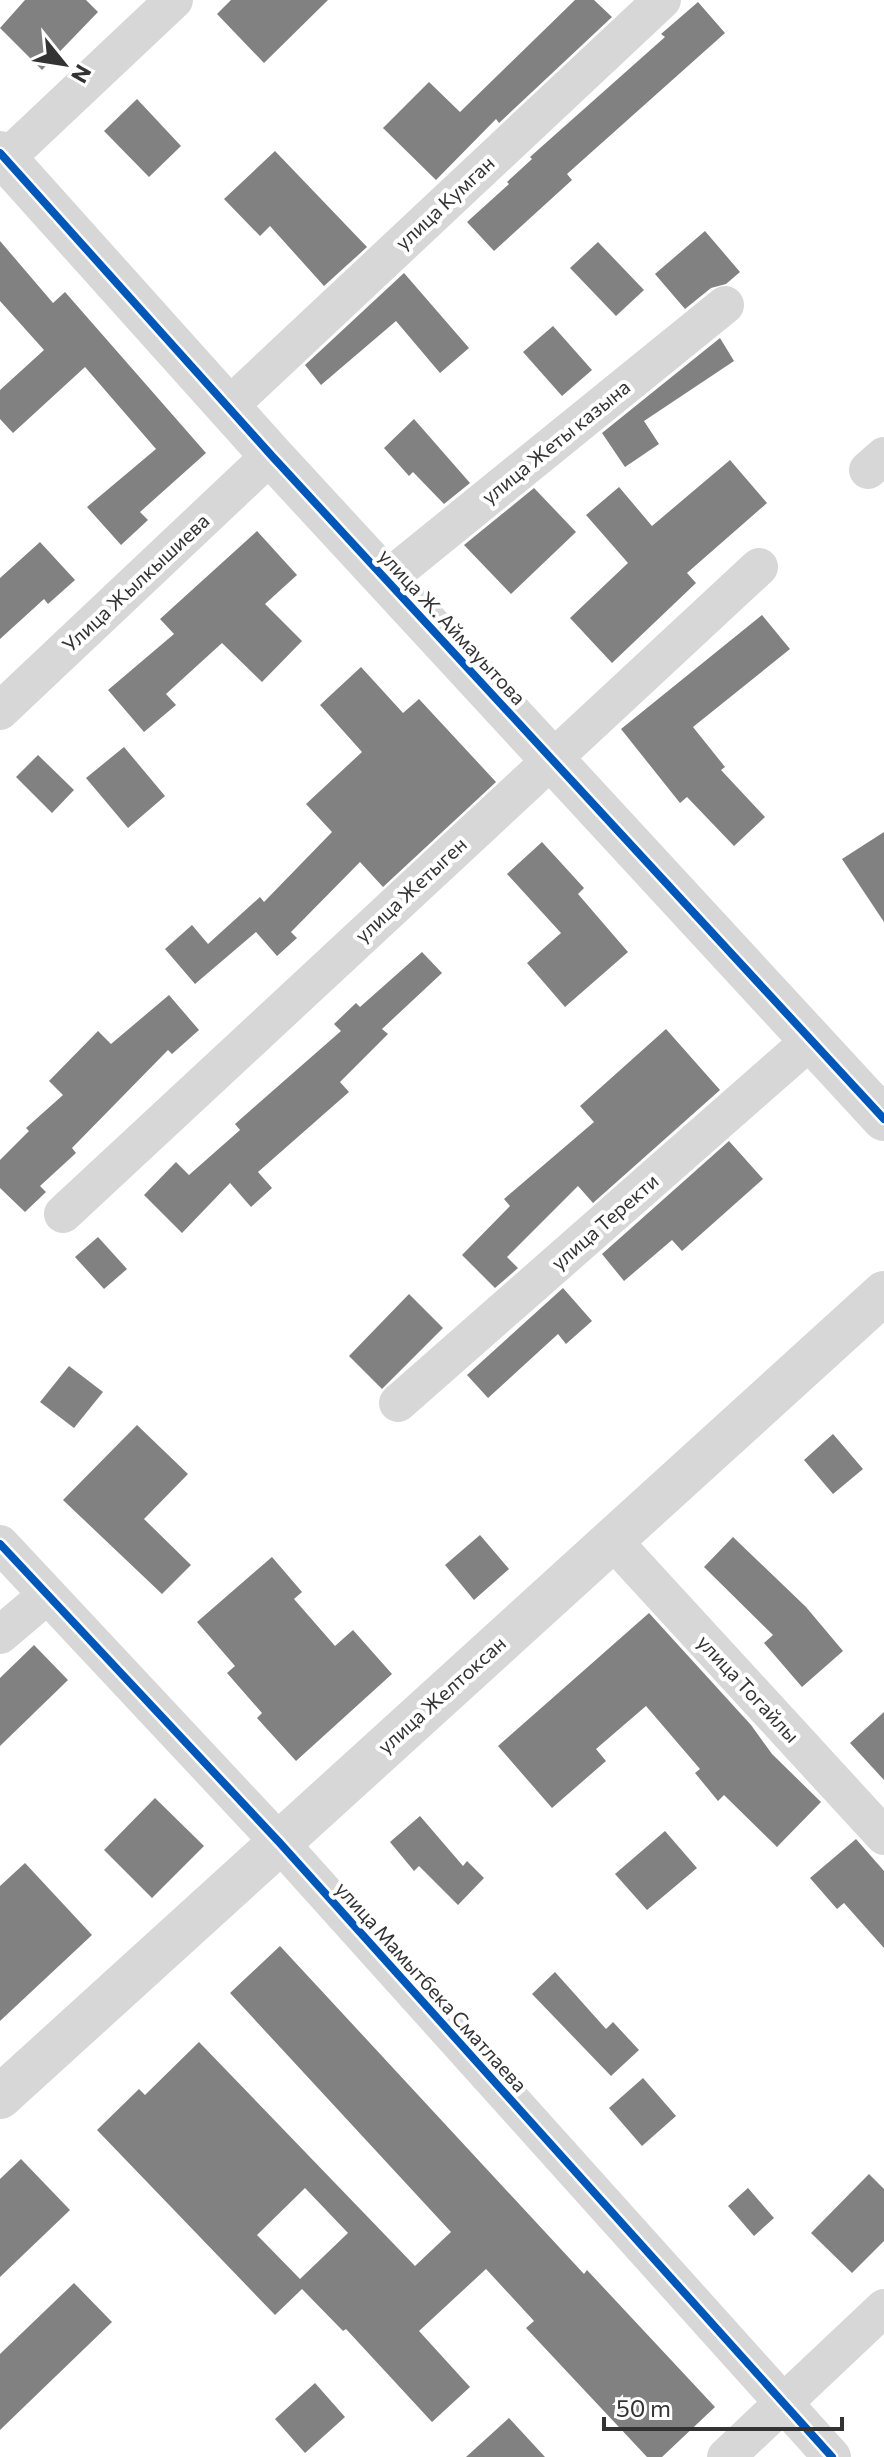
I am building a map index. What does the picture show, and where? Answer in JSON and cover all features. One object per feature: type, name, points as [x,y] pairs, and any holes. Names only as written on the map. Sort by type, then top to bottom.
[{"type":"street","points":[[2,158],[174,0]]},
{"type":"street","name":"улица Кумган","points":[[228,407],[662,0]]},
{"type":"street","name":"улица Ж. Аймауытова","points":[[2,158],[271,455],[884,1119]]},
{"type":"street","name":"улица Жеты казына","points":[[387,579],[725,305]]},
{"type":"street","name":"Улица Жылкышиева","points":[[0,711],[271,455]]},
{"type":"street","name":"улица Жетыген","points":[[63,1214],[759,567]]},
{"type":"street","name":"улица Теректи","points":[[398,1403],[811,1040]]},
{"type":"street","name":"улица Желтоксан","points":[[0,2097],[884,1293]]},
{"type":"street","name":"улица Тогайлы","points":[[613,1541],[884,1836]]},
{"type":"street","name":"улица Мамытбека Сматлаева","points":[[0,1544],[279,1842],[832,2457]]},
{"type":"street","points":[[0,1635],[46,1596]]},
{"type":"street","points":[[726,2457],[884,2308]]},
{"type":"building","points":[[25,0],[86,0],[98,12],[42,70],[0,28]]},
{"type":"building","points":[[231,0],[328,0],[264,63],[217,14]]},
{"type":"building","points":[[575,0],[594,0],[612,17],[499,123],[496,119],[436,180],[383,128],[429,82],[460,112]]},
{"type":"building","points":[[698,2],[725,33],[567,174],[572,180],[494,251],[467,222],[509,184],[507,182],[532,159],[530,157],[665,37],[661,34]]},
{"type":"building","points":[[137,99],[181,146],[149,177],[104,131]]},
{"type":"building","points":[[275,151],[367,247],[324,286],[270,226],[260,236],[224,199]]},
{"type":"building","points":[[705,231],[740,272],[726,284],[711,288],[685,309],[655,274]]},
{"type":"building","points":[[0,241],[53,303],[65,292],[206,453],[140,512],[148,520],[121,545],[87,507],[156,449],[85,367],[13,433],[0,419],[0,390],[44,350],[0,301]]},
{"type":"building","points":[[598,242],[644,290],[616,316],[570,268]]},
{"type":"building","points":[[404,273],[469,348],[440,373],[396,321],[321,385],[305,365]]},
{"type":"building","points":[[553,326],[592,370],[562,396],[523,352]]},
{"type":"building","points":[[720,338],[734,361],[644,421],[659,444],[625,467],[602,433]]},
{"type":"building","points":[[414,419],[470,483],[444,504],[413,472],[409,476],[384,448]]},
{"type":"building","points":[[730,460],[767,503],[687,573],[696,583],[612,663],[570,618],[628,563],[586,515],[619,487],[652,526]]},
{"type":"building","points":[[534,488],[576,532],[511,594],[464,545]]},
{"type":"building","points":[[257,531],[297,575],[265,604],[302,641],[262,682],[222,643],[166,694],[176,705],[144,732],[108,690],[174,634],[160,619]]},
{"type":"building","points":[[40,542],[75,580],[48,604],[44,599],[0,639],[0,578]]},
{"type":"building","points":[[762,615],[790,649],[693,727],[725,767],[721,770],[765,817],[734,846],[687,797],[680,803],[621,729]]},
{"type":"building","points":[[361,667],[403,713],[419,699],[496,782],[383,887],[360,862],[291,932],[297,938],[277,956],[256,932],[195,984],[165,949],[192,925],[208,944],[260,897],[264,902],[332,832],[306,804],[362,752],[320,705]]},
{"type":"building","points":[[124,747],[165,796],[128,828],[86,778]]},
{"type":"building","points":[[38,755],[74,790],[52,813],[16,777]]},
{"type":"building","points":[[884,832],[884,922],[842,859]]},
{"type":"building","points":[[542,842],[584,888],[578,894],[628,952],[565,1007],[527,963],[561,933],[507,874]]},
{"type":"building","points":[[422,952],[442,973],[382,1029],[388,1034],[340,1082],[349,1092],[258,1172],[272,1188],[251,1207],[230,1183],[182,1233],[144,1195],[176,1162],[189,1175],[240,1130],[235,1124],[341,1031],[334,1024],[356,1003],[360,1007]]},
{"type":"building","points":[[169,995],[199,1030],[172,1054],[168,1050],[72,1148],[76,1153],[40,1186],[46,1192],[25,1212],[0,1188],[0,1160],[29,1131],[26,1128],[63,1095],[49,1081],[98,1031],[111,1044]]},
{"type":"building","points":[[666,1029],[720,1090],[593,1203],[578,1186],[507,1257],[518,1268],[495,1288],[462,1255],[510,1206],[504,1199],[594,1122],[580,1106]]},
{"type":"building","points":[[729,1141],[763,1179],[682,1251],[672,1240],[624,1281],[602,1254]]},
{"type":"building","points":[[98,1237],[127,1269],[104,1289],[75,1257]]},
{"type":"building","points":[[563,1288],[592,1321],[566,1344],[558,1334],[488,1398],[467,1375]]},
{"type":"building","points":[[409,1294],[443,1328],[382,1389],[349,1356]]},
{"type":"building","points":[[69,1366],[103,1392],[74,1428],[40,1402]]},
{"type":"building","points":[[137,1425],[188,1474],[144,1519],[191,1565],[162,1594],[63,1500]]},
{"type":"building","points":[[833,1434],[863,1469],[833,1494],[804,1460]]},
{"type":"building","points":[[480,1535],[509,1569],[474,1600],[445,1565]]},
{"type":"building","points":[[733,1537],[806,1607],[843,1651],[802,1687],[764,1643],[773,1635],[704,1567]]},
{"type":"building","points":[[272,1557],[302,1592],[294,1599],[335,1646],[353,1630],[392,1674],[296,1761],[257,1718],[262,1713],[227,1673],[235,1666],[197,1622]]},
{"type":"building","points":[[649,1613],[751,1725],[772,1754],[821,1802],[777,1847],[724,1795],[718,1801],[695,1773],[700,1769],[646,1706],[596,1749],[606,1761],[552,1808],[498,1746]]},
{"type":"building","points":[[34,1645],[68,1680],[0,1746],[0,1678]]},
{"type":"building","points":[[884,1712],[884,1780],[850,1743]]},
{"type":"building","points":[[155,1798],[204,1846],[152,1898],[104,1850]]},
{"type":"building","points":[[420,1816],[463,1866],[467,1861],[484,1878],[458,1905],[419,1866],[414,1871],[390,1842]]},
{"type":"building","points":[[665,1831],[697,1868],[647,1910],[615,1874]]},
{"type":"building","points":[[856,1839],[884,1871],[884,1948],[844,1903],[837,1909],[810,1878]]},
{"type":"building","points":[[25,1863],[92,1935],[0,2021],[0,1886]]},
{"type":"building","points":[[280,1946],[584,2274],[587,2270],[715,2407],[662,2457],[647,2457],[526,2328],[534,2321],[486,2269],[419,2331],[470,2387],[432,2422],[346,2329],[343,2331],[302,2289],[275,2315],[97,2130],[139,2089],[145,2095],[199,2042],[415,2266],[451,2232],[230,1993]],"holes":[[[305,2188],[348,2233],[300,2279],[257,2235]]]},
{"type":"building","points":[[555,1972],[606,2029],[613,2022],[639,2050],[611,2076],[532,1994]]},
{"type":"building","points":[[643,2078],[676,2116],[642,2146],[609,2108]]},
{"type":"building","points":[[21,2159],[70,2210],[0,2277],[0,2179]]},
{"type":"building","points":[[869,2174],[884,2189],[884,2241],[852,2273],[811,2233]]},
{"type":"building","points":[[748,2188],[774,2218],[754,2236],[728,2206]]},
{"type":"building","points":[[74,2283],[112,2322],[0,2430],[0,2354]]},
{"type":"building","points":[[315,2383],[345,2417],[305,2453],[275,2419]]},
{"type":"building","points":[[509,2418],[545,2457],[466,2457]]},
{"type":"cycle path","points":[[0,153],[271,455],[884,1119]]},
{"type":"cycle path","points":[[0,1544],[279,1842],[832,2457]]}]
